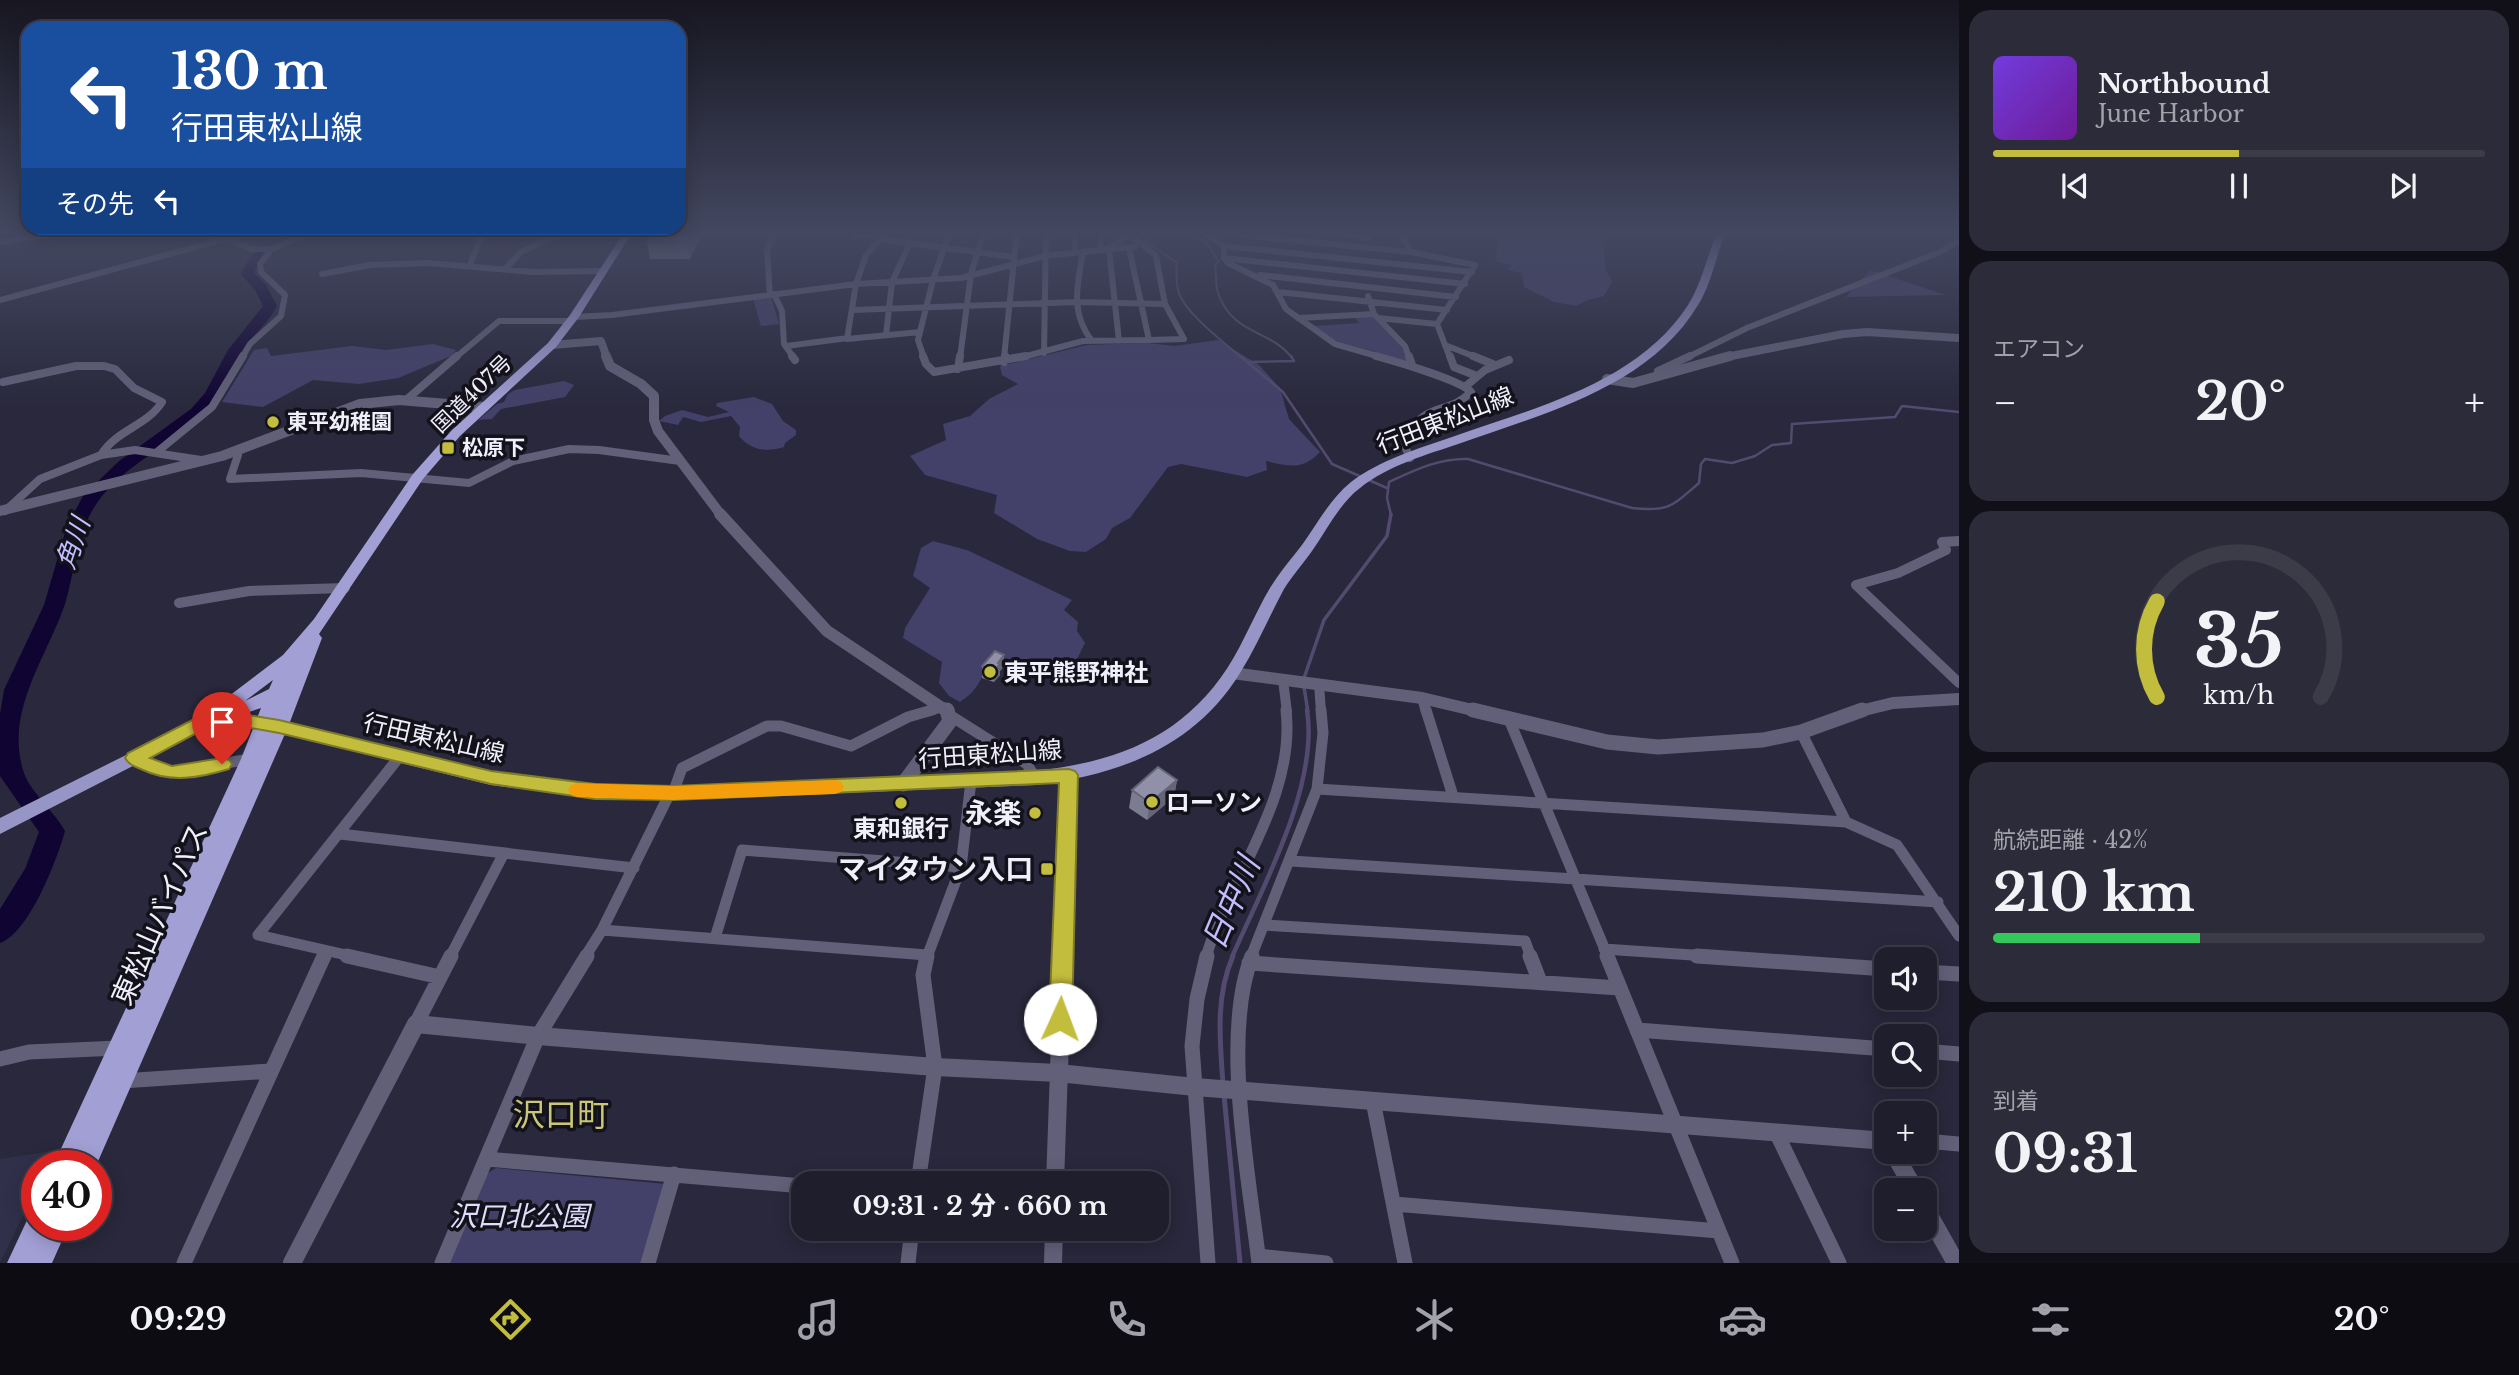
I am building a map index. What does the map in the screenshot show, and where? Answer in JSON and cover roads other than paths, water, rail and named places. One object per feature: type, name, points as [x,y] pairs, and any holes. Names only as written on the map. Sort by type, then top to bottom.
[{"type":"highway","name":"国道407号","points":[[320,623],[418,477],[456,433],[552,345],[591,290]]},
{"type":"highway","name":"東松山バイパス","points":[[90,1150],[122,1082],[271,725],[275,694],[289,659],[320,623]]},
{"type":"highway","name":"東松山バイパス","points":[[72,1150],[250,759],[297,677],[320,623]]},
{"type":"highway","points":[[210,719],[289,659]]},
{"type":"highway","points":[[210,719],[275,694],[297,677]]},
{"type":"highway","points":[[20,1263],[30,1241]]},
{"type":"highway","points":[[38,1263],[48,1241]]},
{"type":"main road","name":"行田東松山線","points":[[9,823],[210,719],[232,718],[271,725],[541,786],[595,792],[671,793],[1035,778],[1069,775],[1125,759],[1163,742],[1187,727],[1233,673],[1279,586],[1341,500],[1366,478],[1410,458],[1558,403],[1607,379],[1648,352],[1681,321],[1700,290]]},
{"type":"street","points":[[0,300],[37,290]]},
{"type":"street","points":[[156,452],[212,407],[250,344],[281,316],[285,295],[280,290]]},
{"type":"street","points":[[771,290],[782,311],[781,326],[786,346],[795,360]]},
{"type":"street","points":[[406,400],[499,321],[572,319],[811,290]]},
{"type":"street","points":[[848,338],[855,290]]},
{"type":"street","points":[[886,335],[891,290]]},
{"type":"street","points":[[931,290],[920,332],[919,348],[926,365],[934,372],[1004,362],[1083,341],[1184,339],[1165,304],[1162,290]]},
{"type":"street","points":[[958,369],[969,290]]},
{"type":"street","points":[[1004,362],[1011,290]]},
{"type":"street","points":[[1044,290],[1044,353]]},
{"type":"street","points":[[1078,290],[1074,310],[1082,330],[1092,341]]},
{"type":"street","points":[[1112,290],[1119,341]]},
{"type":"street","points":[[1138,290],[1149,340]]},
{"type":"street","points":[[1364,290],[1376,316],[1405,346],[1412,365]]},
{"type":"street","points":[[1390,290],[1456,297]]},
{"type":"street","points":[[1437,324],[1461,290]]},
{"type":"street","points":[[1660,376],[1658,371],[1747,328],[1844,290]]},
{"type":"street","points":[[1410,458],[1403,442],[1413,424],[1434,407],[1469,396],[1471,392],[1466,386],[1434,376],[1412,365],[1346,348],[1297,318],[1281,302],[1278,292],[1447,310]]},
{"type":"street","points":[[1325,297],[1337,316]]},
{"type":"street","points":[[853,310],[1076,302],[1165,304]]},
{"type":"street","points":[[1297,318],[1376,316],[1437,324]]},
{"type":"street","points":[[1437,324],[1454,367],[1476,376]]},
{"type":"street","points":[[786,346],[920,332]]},
{"type":"street","points":[[1607,379],[1633,383],[1768,347],[1843,334],[1867,332],[1959,338]]},
{"type":"street","points":[[552,345],[601,341],[610,366],[641,384],[654,396],[654,420],[680,461],[731,528],[813,617],[827,631],[1027,764],[1035,778]]},
{"type":"street","points":[[1445,345],[1495,365]]},
{"type":"street","points":[[1466,386],[1476,376],[1509,360]]},
{"type":"street","points":[[1,381],[98,365],[115,369],[136,389],[159,398],[162,402],[152,416],[113,439],[105,446],[101,455]]},
{"type":"street","points":[[3,511],[205,461],[351,407],[377,401],[406,400],[484,407]]},
{"type":"street","points":[[3,511],[40,479],[101,455],[135,450],[205,461]]},
{"type":"street","points":[[235,452],[238,456],[230,480],[346,474],[418,477],[472,483],[513,461],[562,450],[599,450],[680,461]]},
{"type":"street","points":[[1959,541],[1942,542],[1946,550],[1898,573],[1856,585],[1959,683]]},
{"type":"street","points":[[179,603],[249,591],[345,587]]},
{"type":"street","points":[[1233,673],[1422,698],[1507,716],[1607,742],[1658,747],[1731,744],[1801,732],[1859,711],[1893,703],[1959,699]]},
{"type":"street","points":[[1208,1263],[1195,1087],[1194,1034],[1197,999],[1208,954],[1281,780],[1289,733],[1283,680]]},
{"type":"street","points":[[1319,684],[1323,733],[1317,789],[1249,963],[1238,1039],[1240,1091],[1258,1259],[1326,1263]]},
{"type":"street","points":[[1422,698],[1453,796]]},
{"type":"street","points":[[904,784],[950,721],[947,711]]},
{"type":"street","points":[[442,1263],[538,1036],[603,930],[682,768],[767,726],[781,726],[851,746],[908,718],[947,711]]},
{"type":"street","points":[[1507,716],[1678,1125],[1732,1263]]},
{"type":"street","points":[[1801,732],[1846,822]]},
{"type":"street","points":[[400,756],[258,935],[440,978]]},
{"type":"street","points":[[134,758],[163,771],[172,772],[250,759]]},
{"type":"street","points":[[1055,1171],[1069,775]]},
{"type":"street","points":[[920,1171],[934,1067],[923,975],[927,955],[961,867],[971,781]]},
{"type":"street","points":[[1317,789],[1846,822],[1897,845],[1959,936]]},
{"type":"street","points":[[340,834],[634,869]]},
{"type":"street","points":[[715,938],[742,850],[961,867]]},
{"type":"street","points":[[292,1263],[504,852]]},
{"type":"street","points":[[1291,861],[1938,902]]},
{"type":"street","points":[[1264,925],[1525,941],[1540,982]]},
{"type":"street","points":[[603,930],[927,955]]},
{"type":"street","points":[[1604,949],[1874,968]]},
{"type":"street","points":[[184,1263],[326,951]]},
{"type":"street","points":[[1249,963],[1619,988]]},
{"type":"street","points":[[1937,973],[1959,974]]},
{"type":"street","points":[[416,1024],[538,1036],[934,1067],[1058,1073],[1240,1091],[1874,1140]]},
{"type":"street","points":[[1637,1030],[1874,1047]]},
{"type":"street","points":[[0,1059],[29,1052],[118,1048]]},
{"type":"street","points":[[1937,1052],[1959,1054]]},
{"type":"street","points":[[122,1082],[271,1071]]},
{"type":"street","points":[[1373,1101],[1405,1263]]},
{"type":"street","points":[[1776,1132],[1839,1263]]},
{"type":"street","points":[[1937,1142],[1959,1144]]},
{"type":"street","points":[[486,1159],[791,1185]]},
{"type":"street","points":[[648,1263],[674,1174]]},
{"type":"street","points":[[1394,1204],[1719,1231]]},
{"type":"street","points":[[1937,1229],[1956,1263]]},
{"type":"street","points":[[908,1263],[911,1241]]},
{"type":"street","points":[[1053,1263],[1054,1241]]},
{"type":"waterway","name":"角川","points":[[0,931],[31,883],[52,831],[11,774],[7,743],[15,690],[54,605],[76,526],[89,500],[124,466],[197,412],[212,395],[235,350],[265,316],[270,306],[262,290]]},
{"type":"waterway","points":[[1178,290],[1181,299],[1205,327],[1242,358]]},
{"type":"waterway","points":[[1217,290],[1224,307],[1233,317],[1242,325],[1274,342],[1292,358]]},
{"type":"waterway","points":[[1240,356],[1283,392],[1332,464],[1387,488]]},
{"type":"waterway","points":[[1248,362],[1294,361],[1291,356]]},
{"type":"waterway","points":[[1391,515],[1387,498],[1389,482],[1447,460],[1468,459],[1632,508],[1654,509],[1676,502],[1699,483],[1701,464],[1705,459],[1732,463],[1755,456],[1772,445],[1791,443],[1792,424],[1895,417],[1902,406],[1959,412]]},
{"type":"waterway","name":"日中川","points":[[1308,712],[1303,681],[1324,620],[1387,536],[1391,515]]},
{"type":"waterway","name":"日中川","points":[[1232,957],[1272,869],[1296,803],[1305,771],[1307,710]]},
{"type":"waterway","name":"日中川","points":[[1223,1084],[1221,1003],[1233,956]]},
{"type":"waterway","name":"日中川","points":[[1224,1095],[1240,1263]]},
{"type":"place","name":"東平幼稚園","points":[[273,422]]},
{"type":"place","name":"松原下","points":[[448,448]]},
{"type":"place","name":"東平熊野神社","points":[[990,672]]},
{"type":"place","name":"ローソン","points":[[1152,802]]},
{"type":"place","name":"東和銀行","points":[[901,803]]},
{"type":"place","name":"永楽","points":[[1035,813]]},
{"type":"place","name":"マイタウン入口","points":[[1047,869]]},
{"type":"district","name":"沢口町","points":[[561,1115]]},
{"type":"park label","name":"沢口北公園","points":[[519,1216]]}]
